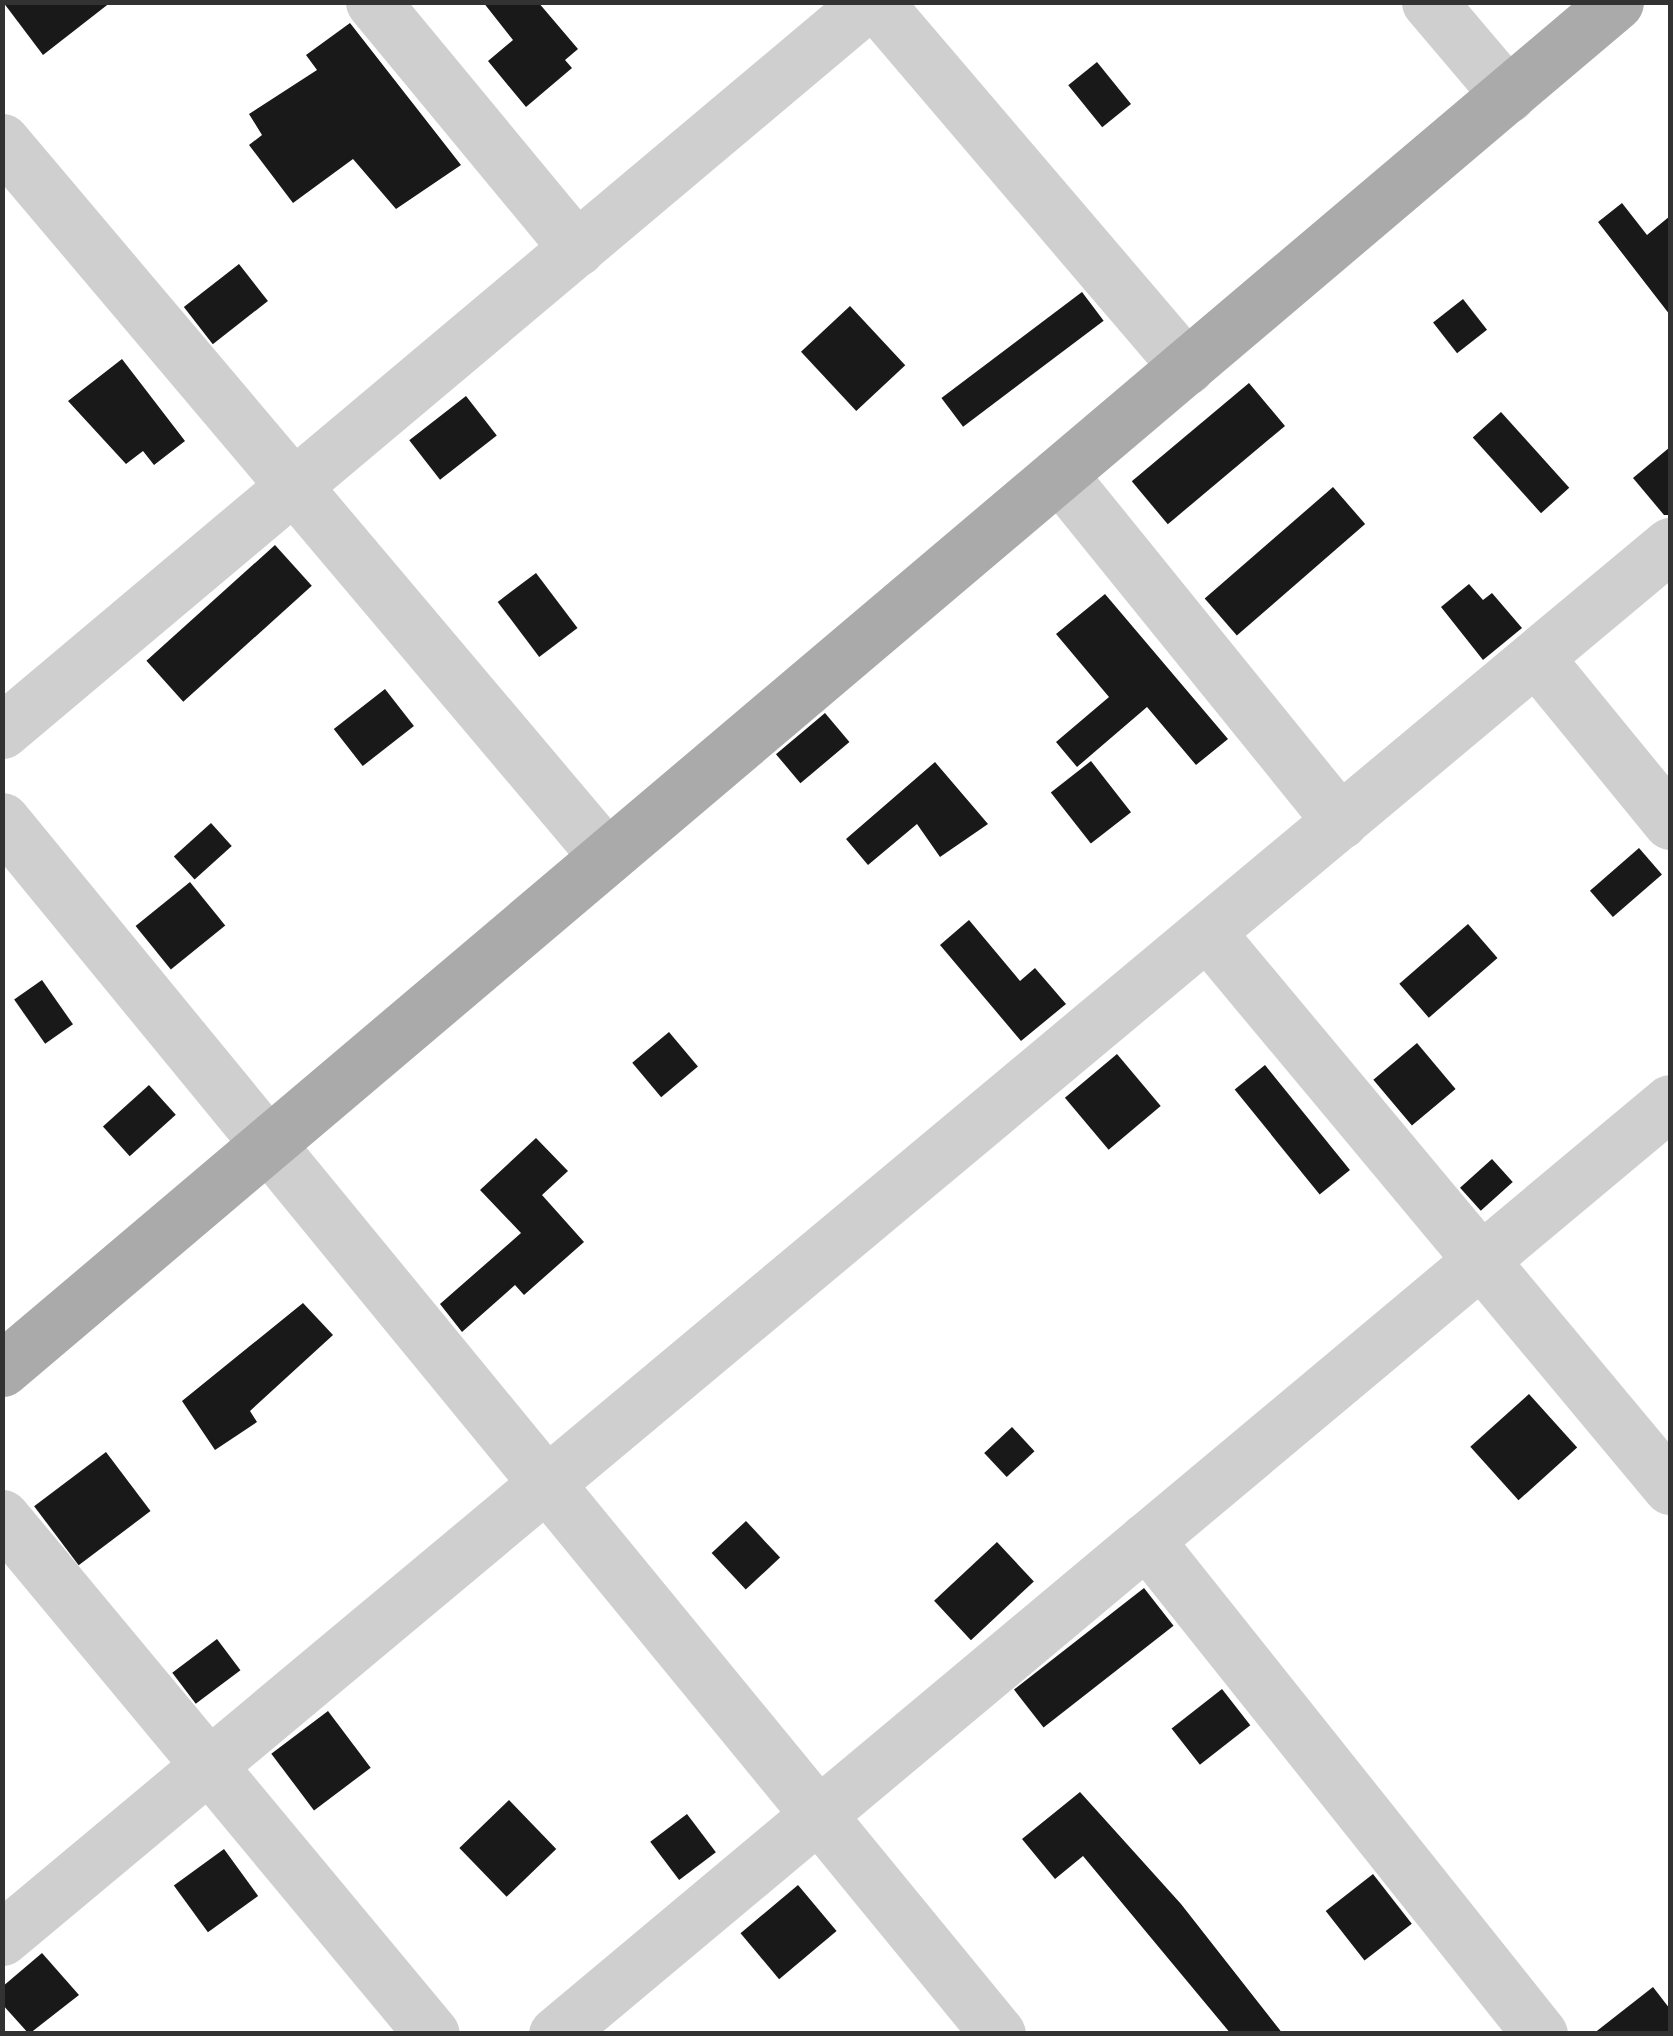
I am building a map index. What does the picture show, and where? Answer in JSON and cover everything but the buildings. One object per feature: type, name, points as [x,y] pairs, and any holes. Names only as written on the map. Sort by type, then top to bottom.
[{"type":"main road","points":[[2,1369],[1616,2]]},
{"type":"street","points":[[373,2],[577,249]]},
{"type":"street","points":[[2,730],[872,2],[1187,366]]},
{"type":"street","points":[[1429,2],[1508,94]]},
{"type":"street","points":[[2,141],[607,857]]},
{"type":"street","points":[[1059,474],[1340,821]]},
{"type":"street","points":[[2,1938],[1670,545]]},
{"type":"street","points":[[1536,658],[1670,822]]},
{"type":"street","points":[[2,820],[998,2034]]},
{"type":"street","points":[[1207,932],[1670,1487]]},
{"type":"street","points":[[556,2034],[1670,1102]]},
{"type":"street","points":[[2,1518],[432,2034]]},
{"type":"street","points":[[1146,1540],[1540,2034]]}]
